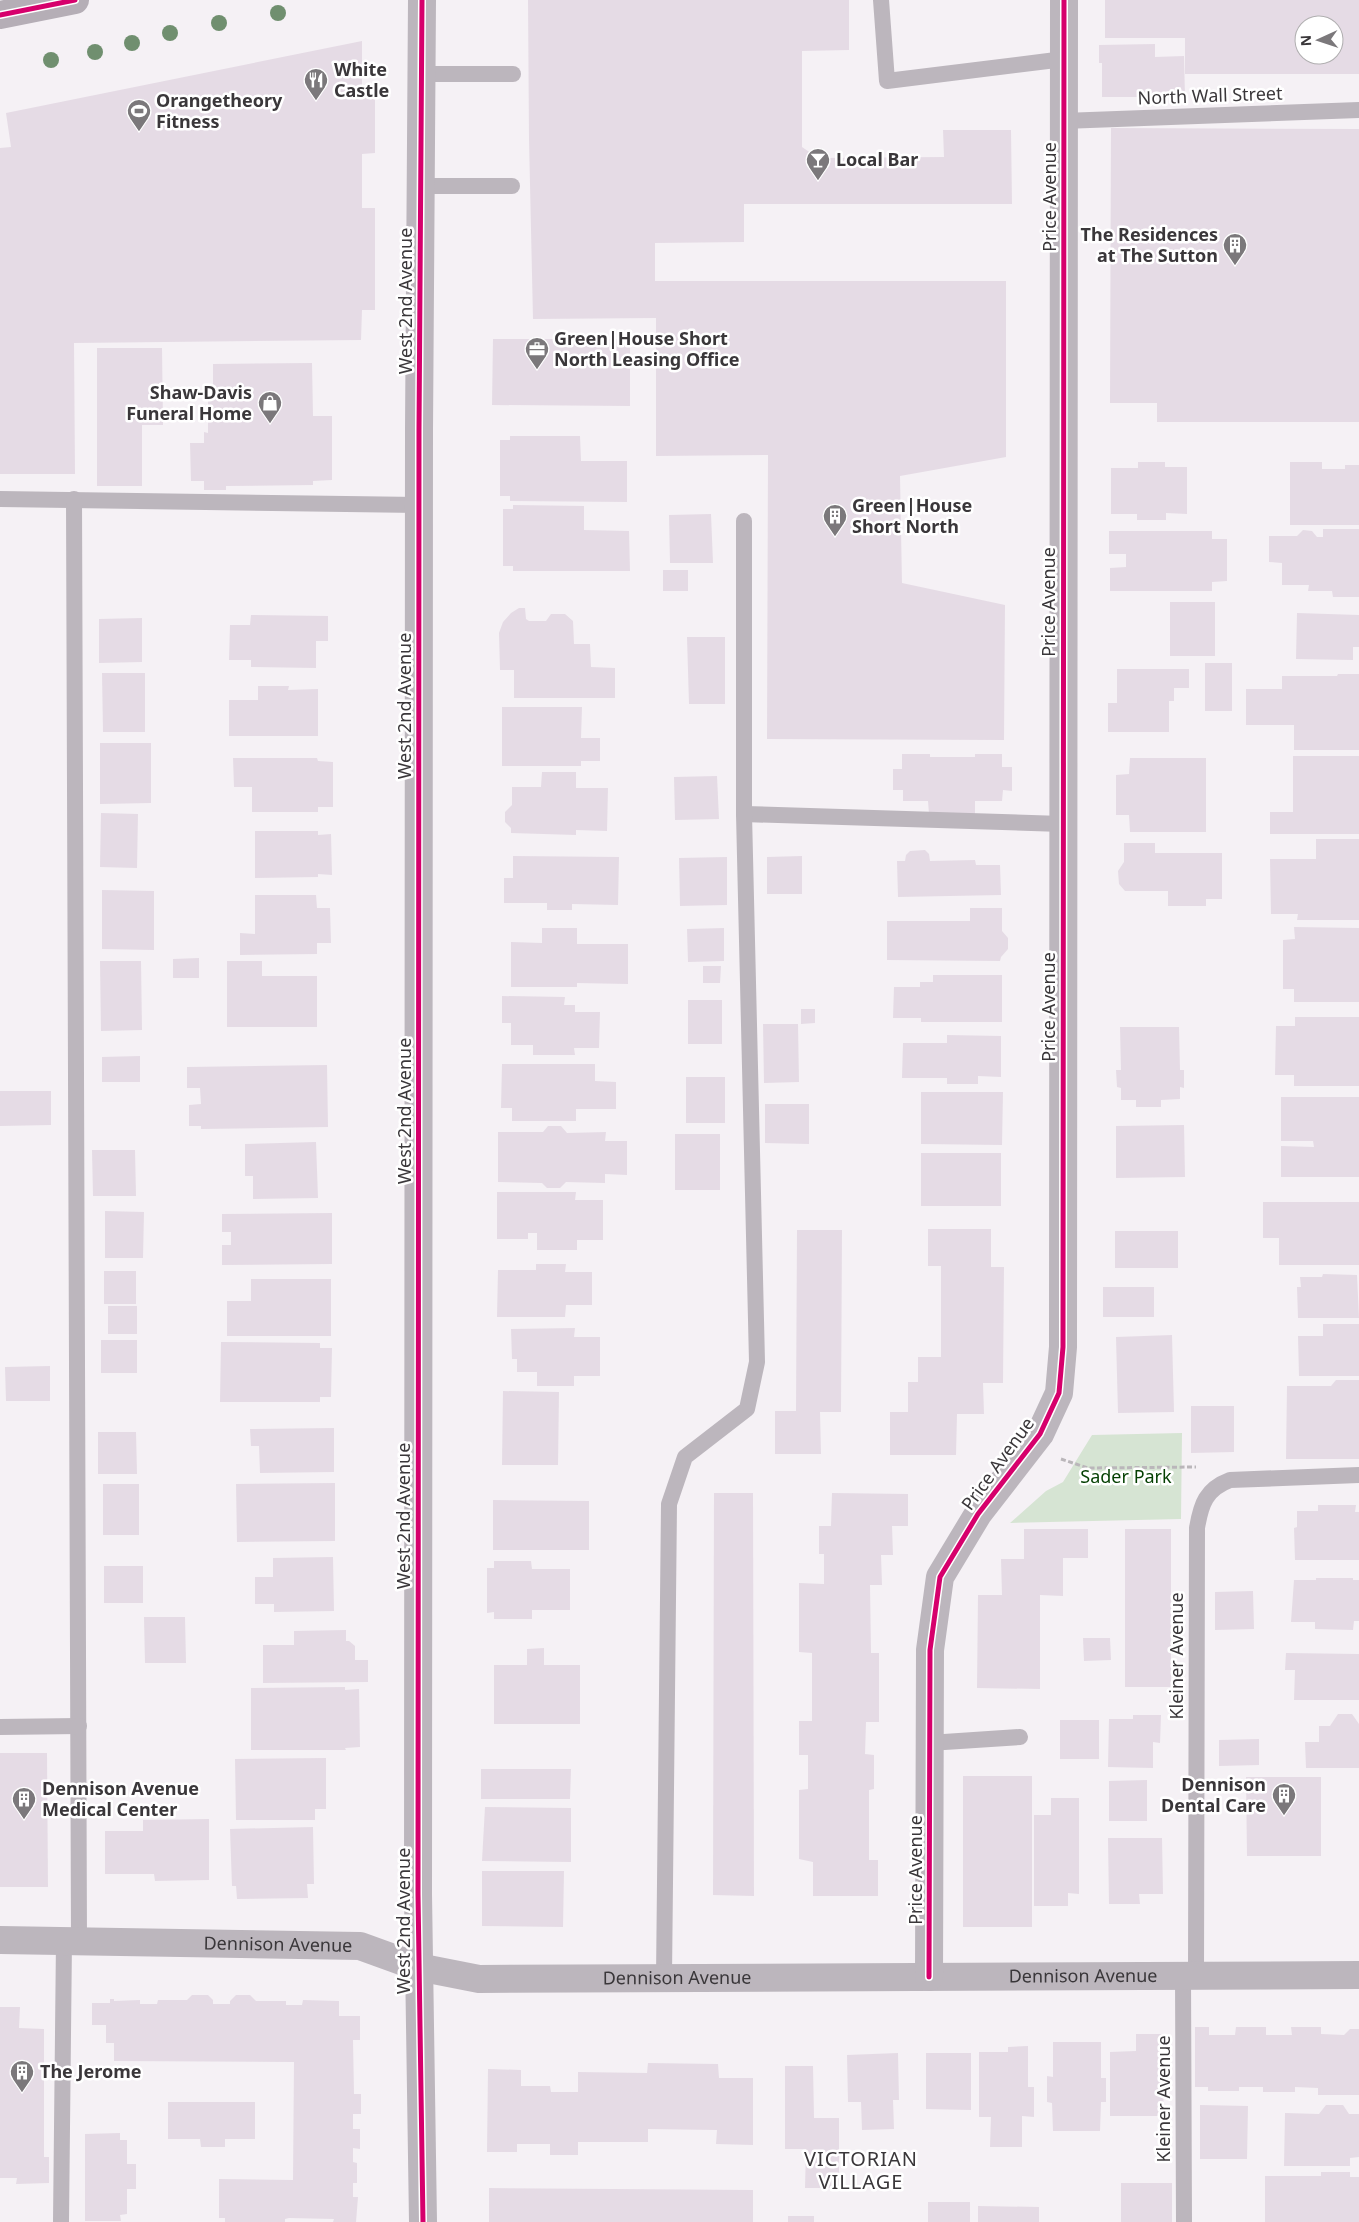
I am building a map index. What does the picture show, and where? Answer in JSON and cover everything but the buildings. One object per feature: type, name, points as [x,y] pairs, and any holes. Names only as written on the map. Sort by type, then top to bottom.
[{"type":"main road","points":[[0,15],[75,0]]},
{"type":"street","name":"West 2nd Avenue","points":[[422,0],[419,504],[418,1967],[423,2222]]},
{"type":"street","name":"Price Avenue","points":[[929,1977],[930,1650],[940,1577],[978,1514],[1040,1434],[1059,1393],[1063,1348],[1064,0]]},
{"type":"street","name":"Dennison Avenue","points":[[0,1940],[360,1946],[418,1967],[479,1979],[1359,1975]]},
{"type":"lane","points":[[881,0],[887,81],[1064,59]]},
{"type":"lane","points":[[422,74],[512,74]]},
{"type":"lane","name":"North Wall Street","points":[[1064,121],[1359,110]]},
{"type":"lane","points":[[420,186],[512,186]]},
{"type":"lane","points":[[0,499],[419,504]]},
{"type":"lane","points":[[61,2222],[79,1726],[74,500]]},
{"type":"lane","points":[[664,1978],[669,1504],[685,1457],[747,1409],[757,1362],[744,814],[744,521]]},
{"type":"lane","points":[[744,814],[1062,824]]},
{"type":"lane","points":[[1218,1484],[1244,1478],[1359,1475]]},
{"type":"lane","name":"Kleiner Avenue","points":[[1184,2222],[1197,1528],[1200,1510],[1208,1495],[1218,1484]]},
{"type":"lane","points":[[0,1726],[79,1726]]},
{"type":"lane","points":[[930,1743],[1020,1737]]},
{"type":"path","points":[[1059,1458],[1088,1468],[1197,1467],[1218,1484]]},
{"type":"green space","name":"Sader Park","points":[[1182,1433],[1181,1519],[1010,1523],[1046,1491],[1063,1482],[1092,1435]]},
{"type":"cycle path","points":[[0,15],[75,0]]},
{"type":"cycle path","points":[[422,0],[419,430],[418,1894],[423,2222]]},
{"type":"cycle path","points":[[929,1977],[930,1650],[940,1577],[978,1514],[1040,1434],[1059,1393],[1063,1347],[1064,0]]},
{"type":"place","name":"White Castle","points":[[316,101]]},
{"type":"place","name":"Orangetheory Fitness","points":[[139,132]]},
{"type":"place","name":"Local Bar","points":[[818,181]]},
{"type":"place","name":"The Residences at The Sutton","points":[[1235,266]]},
{"type":"place","name":"Green|House Short North Leasing Office","points":[[537,370]]},
{"type":"place","name":"Shaw-Davis Funeral Home","points":[[270,424]]},
{"type":"place","name":"Green|House Short North","points":[[835,537]]},
{"type":"place","name":"Dennison Dental Care","points":[[1284,1816]]},
{"type":"place","name":"Dennison Avenue Medical Center","points":[[24,1820]]},
{"type":"place","name":"The Jerome","points":[[22,2093]]},
{"type":"district","name":"VICTORIAN VILLAGE","points":[[861,2170]]}]
